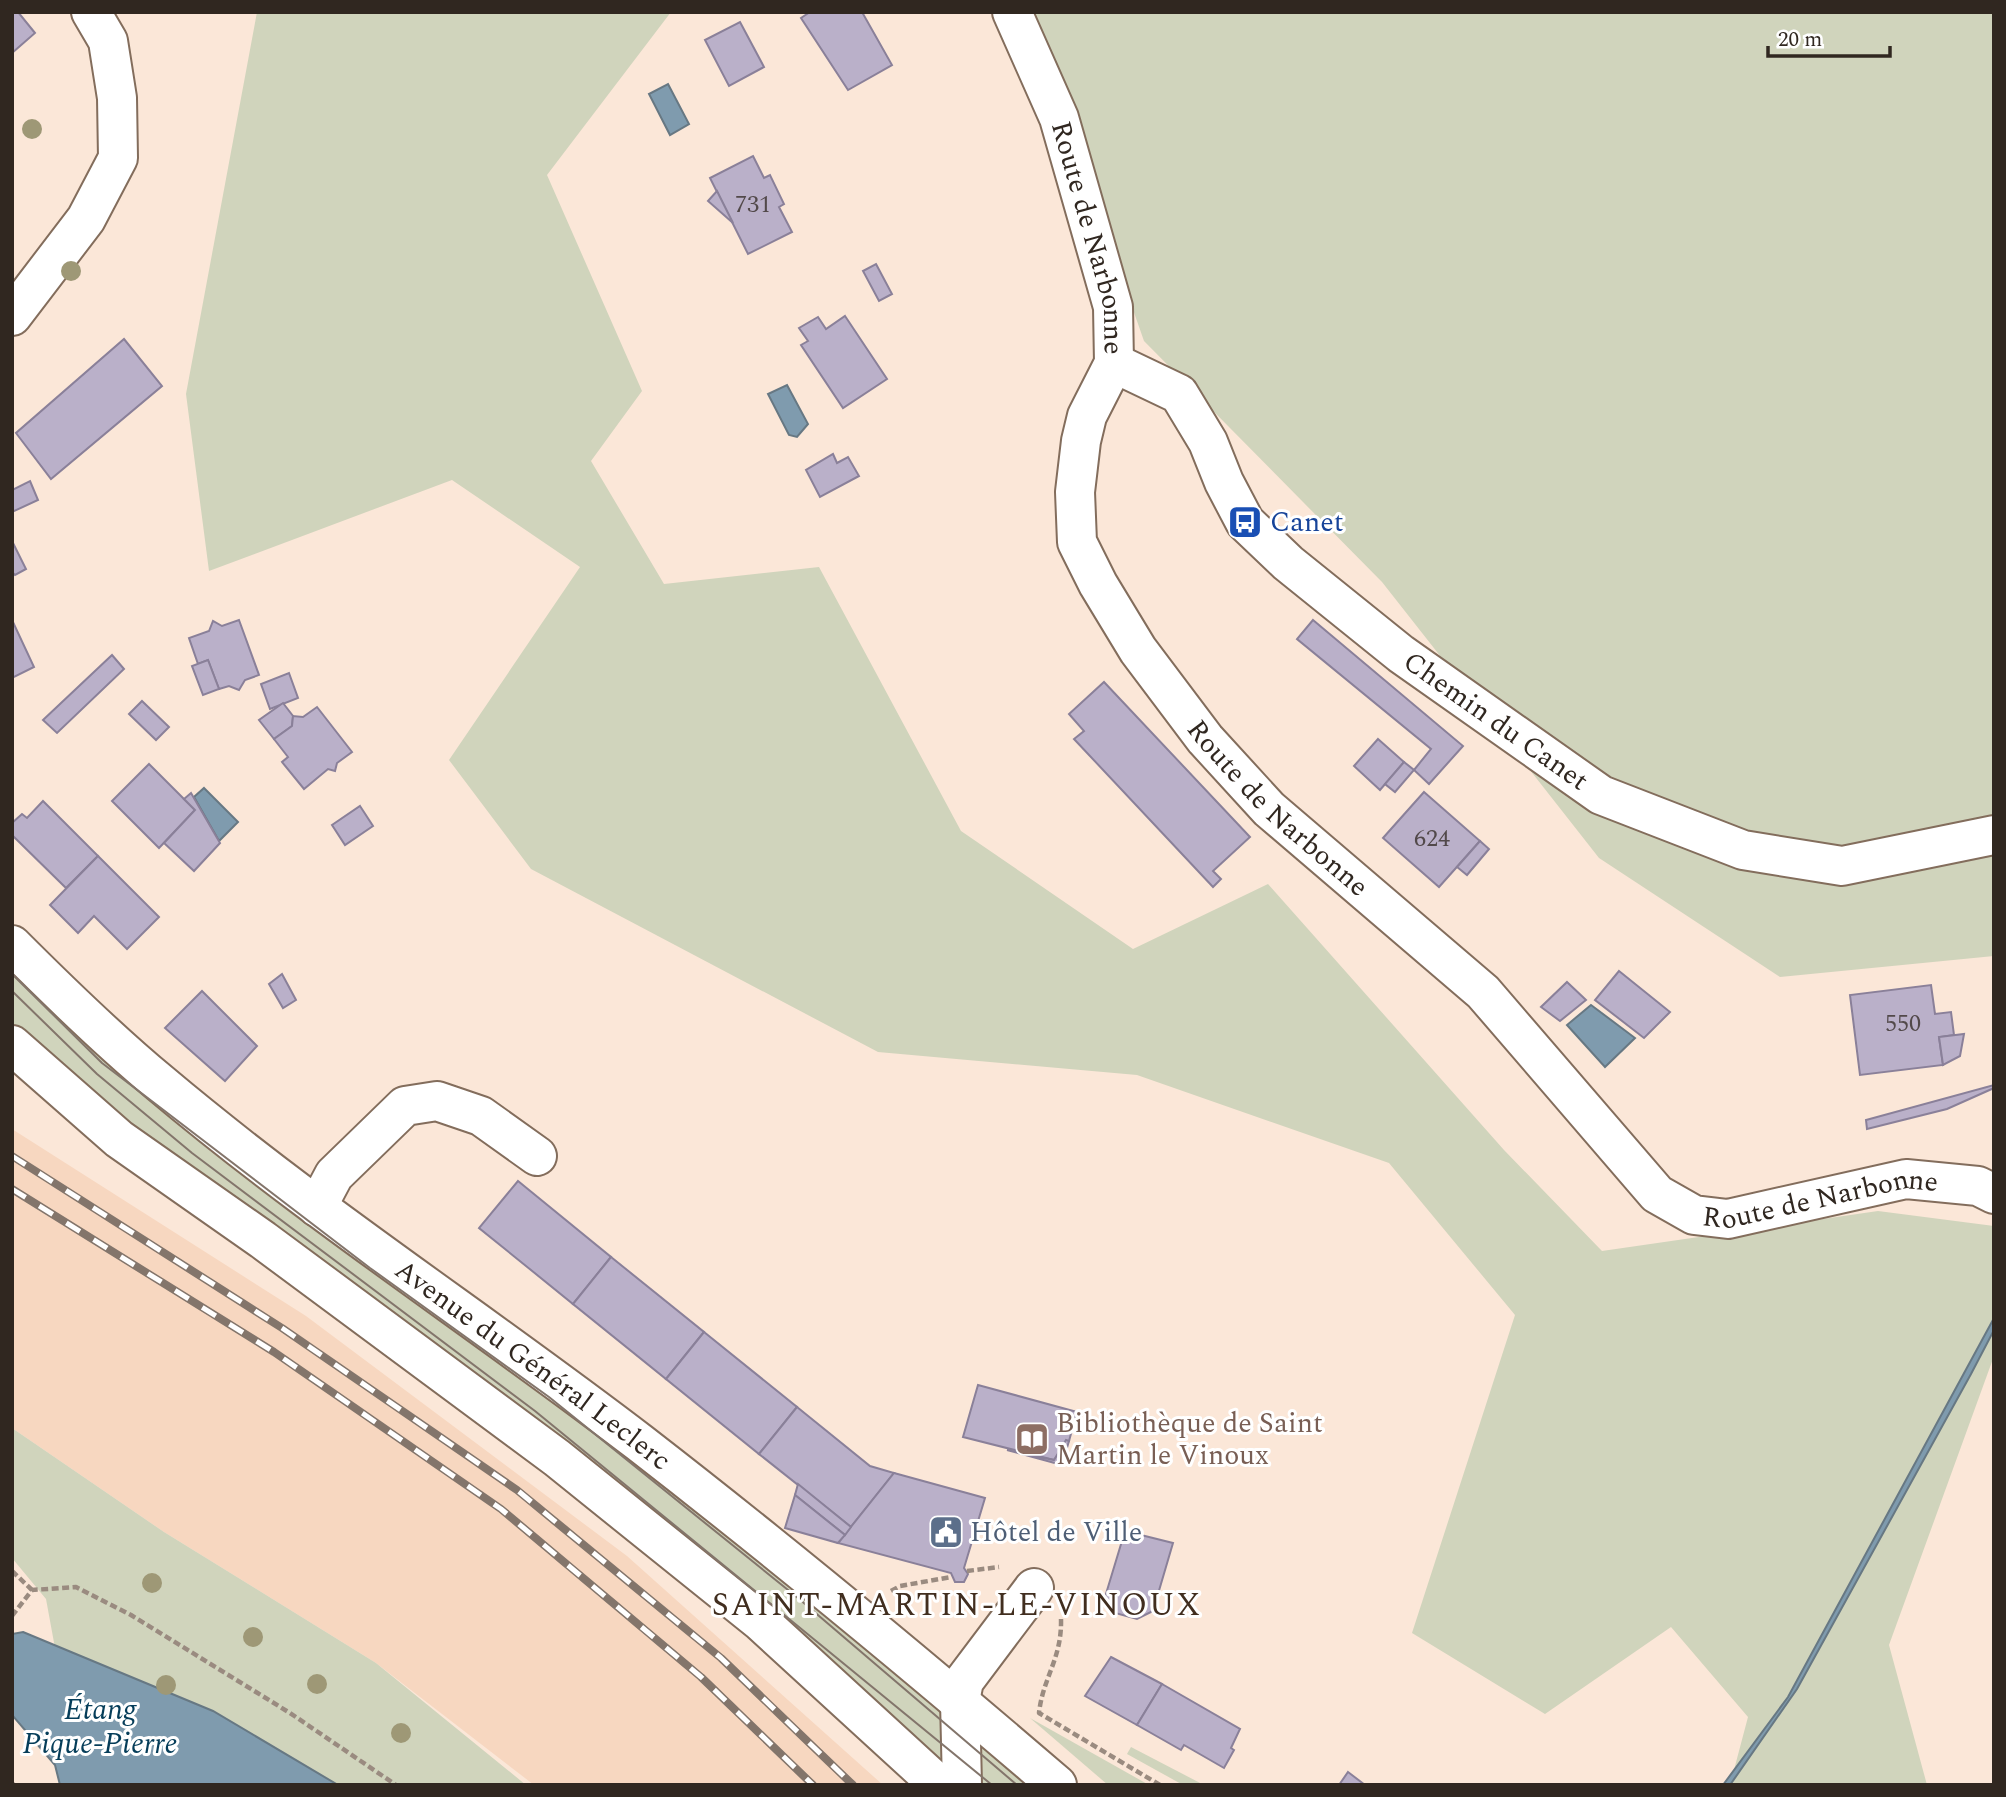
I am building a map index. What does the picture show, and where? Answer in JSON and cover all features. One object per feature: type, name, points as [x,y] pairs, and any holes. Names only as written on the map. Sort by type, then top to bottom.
[{"type":"street","points":[[12,316],[86,219],[118,158],[117,98],[108,41],[91,12]]},
{"type":"street","name":"Route de Narbonne","points":[[1012,12],[1059,118],[1113,307],[1114,363],[1087,416],[1081,441],[1075,492],[1077,542],[1098,584],[1138,650],[1205,739],[1269,810],[1483,992],[1657,1194],[1694,1215],[1728,1219],[1906,1179],[1978,1186],[1994,1194]]},
{"type":"street","name":"Chemin du Canet","points":[[1114,363],[1179,394],[1208,442],[1224,482],[1245,522],[1288,563],[1401,654],[1601,795],[1743,850],[1842,866],[1994,835]]},
{"type":"street","name":"Avenue du Général Leclerc","points":[[12,945],[159,1083],[317,1208],[639,1443],[960,1701],[1057,1785]]},
{"type":"street","name":"Avenue du Général Leclerc","points":[[12,1045],[120,1139],[263,1240],[557,1458],[761,1622],[939,1785]]},
{"type":"street","points":[[317,1208],[334,1175],[405,1106],[437,1101],[481,1116],[537,1156]]},
{"type":"street","points":[[962,1785],[960,1701],[964,1681],[1021,1577]]},
{"type":"path","points":[[12,1571],[32,1590],[76,1587],[131,1615],[290,1713],[396,1785]]},
{"type":"path","points":[[967,1571],[1021,1577]]},
{"type":"path","points":[[884,1595],[900,1586],[951,1577]]},
{"type":"path","points":[[12,1616],[32,1590]]},
{"type":"path","points":[[1060,1617],[1059,1653],[1041,1698],[1039,1713],[1160,1785]]},
{"type":"shaded area","points":[[12,1129],[306,1316],[627,1556],[883,1785],[534,1785],[376,1663],[164,1532],[12,1428]]},
{"type":"green space","points":[[257,12],[671,12],[547,175],[642,391],[591,461],[664,584],[819,567],[961,831],[1133,949],[1268,884],[1504,1150],[1602,1251],[1878,1211],[1994,1226],[1994,1356],[1889,1645],[1927,1785],[1730,1785],[1748,1717],[1671,1627],[1545,1714],[1412,1633],[1515,1315],[1389,1163],[1137,1075],[878,1052],[531,869],[449,760],[580,567],[452,480],[209,571],[186,394]]},
{"type":"green space","points":[[1029,12],[1994,12],[1994,956],[1780,977],[1599,858],[1382,582],[1144,341]]},
{"type":"green space","points":[[12,958],[498,1344],[948,1712],[949,1767],[123,1127],[12,1029]]},
{"type":"green space","points":[[12,1428],[164,1532],[376,1663],[526,1785],[338,1785],[213,1711],[55,1648],[46,1599],[12,1558]]},
{"type":"green space","points":[[1030,1718],[1149,1785],[1108,1785]]},
{"type":"green space","points":[[976,1737],[1034,1785],[975,1785]]},
{"type":"green space","points":[[1131,1747],[1204,1785],[1183,1785],[1127,1754]]},
{"type":"water","points":[[668,84],[689,124],[670,135],[649,94]]},
{"type":"water","points":[[787,385],[808,424],[797,437],[789,435],[768,394]]},
{"type":"water","points":[[204,788],[238,822],[219,841],[194,797]]},
{"type":"water","points":[[1591,1005],[1635,1038],[1605,1067],[1567,1025]]},
{"type":"water","points":[[1994,1318],[1994,1330],[1971,1374],[1797,1689],[1730,1785],[1723,1785],[1788,1697]]},
{"type":"water","name":"Étang Pique-Pierre","points":[[23,1632],[213,1711],[338,1785],[60,1785],[55,1765],[12,1715],[12,1634]]},
{"type":"building","points":[[12,12],[18,12],[35,33],[12,53]]},
{"type":"building","points":[[810,12],[862,12],[892,65],[848,90],[801,18]]},
{"type":"building","points":[[740,22],[764,67],[729,86],[705,40]]},
{"type":"building","points":[[753,156],[764,178],[770,175],[784,204],[779,207],[792,232],[748,254],[710,178]]},
{"type":"building","points":[[717,191],[733,223],[708,201]]},
{"type":"building","points":[[876,264],[892,294],[879,301],[863,271]]},
{"type":"building","points":[[845,316],[887,379],[843,408],[801,345],[808,341],[799,328],[818,317],[826,329]]},
{"type":"building","points":[[124,339],[162,386],[51,479],[16,433]]},
{"type":"building","points":[[833,454],[837,463],[848,457],[859,476],[820,497],[806,470]]},
{"type":"building","points":[[30,481],[38,500],[12,512],[12,490]]},
{"type":"building","points":[[12,541],[26,569],[15,575],[12,572]]},
{"type":"building","points":[[12,620],[34,667],[12,678]]},
{"type":"building","points":[[239,620],[259,675],[245,680],[239,690],[229,686],[219,689],[208,660],[198,664],[189,638],[209,631],[213,621],[222,626]]},
{"type":"building","points":[[1313,620],[1463,746],[1429,784],[1414,770],[1431,749],[1297,639]]},
{"type":"building","points":[[112,655],[124,669],[57,733],[43,720]]},
{"type":"building","points":[[208,660],[219,689],[203,695],[192,666]]},
{"type":"building","points":[[289,673],[298,698],[270,709],[261,684]]},
{"type":"building","points":[[1104,682],[1250,837],[1213,871],[1221,879],[1213,887],[1074,739],[1084,731],[1069,714]]},
{"type":"building","points":[[142,701],[169,727],[156,740],[129,714]]},
{"type":"building","points":[[283,703],[293,716],[292,726],[274,739],[259,720]]},
{"type":"building","points":[[317,707],[352,752],[337,763],[335,771],[328,769],[304,789],[282,762],[288,757],[274,739],[292,726],[293,716],[303,717]]},
{"type":"building","points":[[1378,739],[1404,762],[1380,790],[1354,766]]},
{"type":"building","points":[[1404,762],[1414,770],[1395,792],[1385,784]]},
{"type":"building","points":[[149,764],[195,810],[159,848],[112,801]]},
{"type":"building","points":[[1424,792],[1480,841],[1439,887],[1383,838]]},
{"type":"building","points":[[191,793],[220,843],[194,871],[164,843],[195,810],[184,799]]},
{"type":"building","points":[[43,801],[98,856],[66,888],[12,835],[12,823],[22,814],[27,818]]},
{"type":"building","points":[[360,806],[373,826],[345,845],[332,825]]},
{"type":"building","points":[[1480,841],[1489,849],[1467,875],[1457,867]]},
{"type":"building","points":[[98,856],[159,917],[127,949],[94,916],[78,933],[50,905]]},
{"type":"building","points":[[1619,971],[1670,1012],[1644,1038],[1595,1000]]},
{"type":"building","points":[[282,974],[296,1000],[283,1008],[269,984]]},
{"type":"building","points":[[1567,982],[1586,1000],[1560,1021],[1541,1007]]},
{"type":"building","points":[[1931,985],[1935,1014],[1951,1012],[1954,1035],[1939,1037],[1943,1065],[1860,1075],[1850,995]]},
{"type":"building","points":[[202,991],[257,1046],[225,1081],[165,1028]]},
{"type":"building","points":[[1964,1034],[1960,1056],[1943,1065],[1939,1037]]},
{"type":"building","points":[[1994,1085],[1994,1088],[1947,1109],[1867,1129],[1866,1120]]},
{"type":"building","points":[[518,1181],[611,1257],[573,1304],[479,1228]]},
{"type":"building","points":[[611,1257],[704,1332],[666,1379],[573,1304]]},
{"type":"building","points":[[704,1332],[797,1407],[759,1454],[666,1379]]},
{"type":"building","points":[[978,1385],[1077,1412],[1069,1441],[1054,1460],[963,1437]]},
{"type":"building","points":[[797,1407],[870,1466],[894,1473],[851,1527],[759,1454]]},
{"type":"building","points":[[1066,1440],[1069,1441],[1062,1465],[1007,1450],[1054,1460]]},
{"type":"building","points":[[894,1473],[985,1498],[964,1568],[968,1574],[964,1582],[955,1582],[951,1573],[838,1543]]},
{"type":"building","points":[[798,1484],[851,1527],[845,1535],[795,1495]]},
{"type":"building","points":[[795,1495],[845,1535],[838,1543],[785,1528]]},
{"type":"building","points":[[1125,1531],[1173,1543],[1153,1611],[1137,1619],[1115,1613],[1105,1597]]},
{"type":"building","points":[[1111,1657],[1162,1684],[1137,1725],[1085,1696]]},
{"type":"building","points":[[1162,1684],[1240,1729],[1231,1748],[1234,1750],[1224,1768],[1184,1745],[1181,1750],[1137,1725]]},
{"type":"building","points":[[1348,1772],[1365,1785],[1339,1785]]},
{"type":"tram line","points":[[12,974],[102,1063],[370,1268],[549,1397],[798,1598],[1017,1785]]},
{"type":"tram line","points":[[12,991],[97,1074],[192,1153],[535,1411],[992,1785]]},
{"type":"railway","points":[[12,1156],[282,1328],[517,1490],[721,1658],[853,1785]]},
{"type":"railway","points":[[12,1189],[274,1352],[501,1509],[701,1677],[813,1785]]},
{"type":"place","name":"Canet","points":[[1245,522]]},
{"type":"place","name":"Bibliothèque de Saint Martin le Vinoux","points":[[1032,1439]]},
{"type":"place","name":"Hôtel de Ville","points":[[946,1532]]},
{"type":"district","name":"SAINT-MARTIN-LE-VINOUX","points":[[957,1605]]}]
